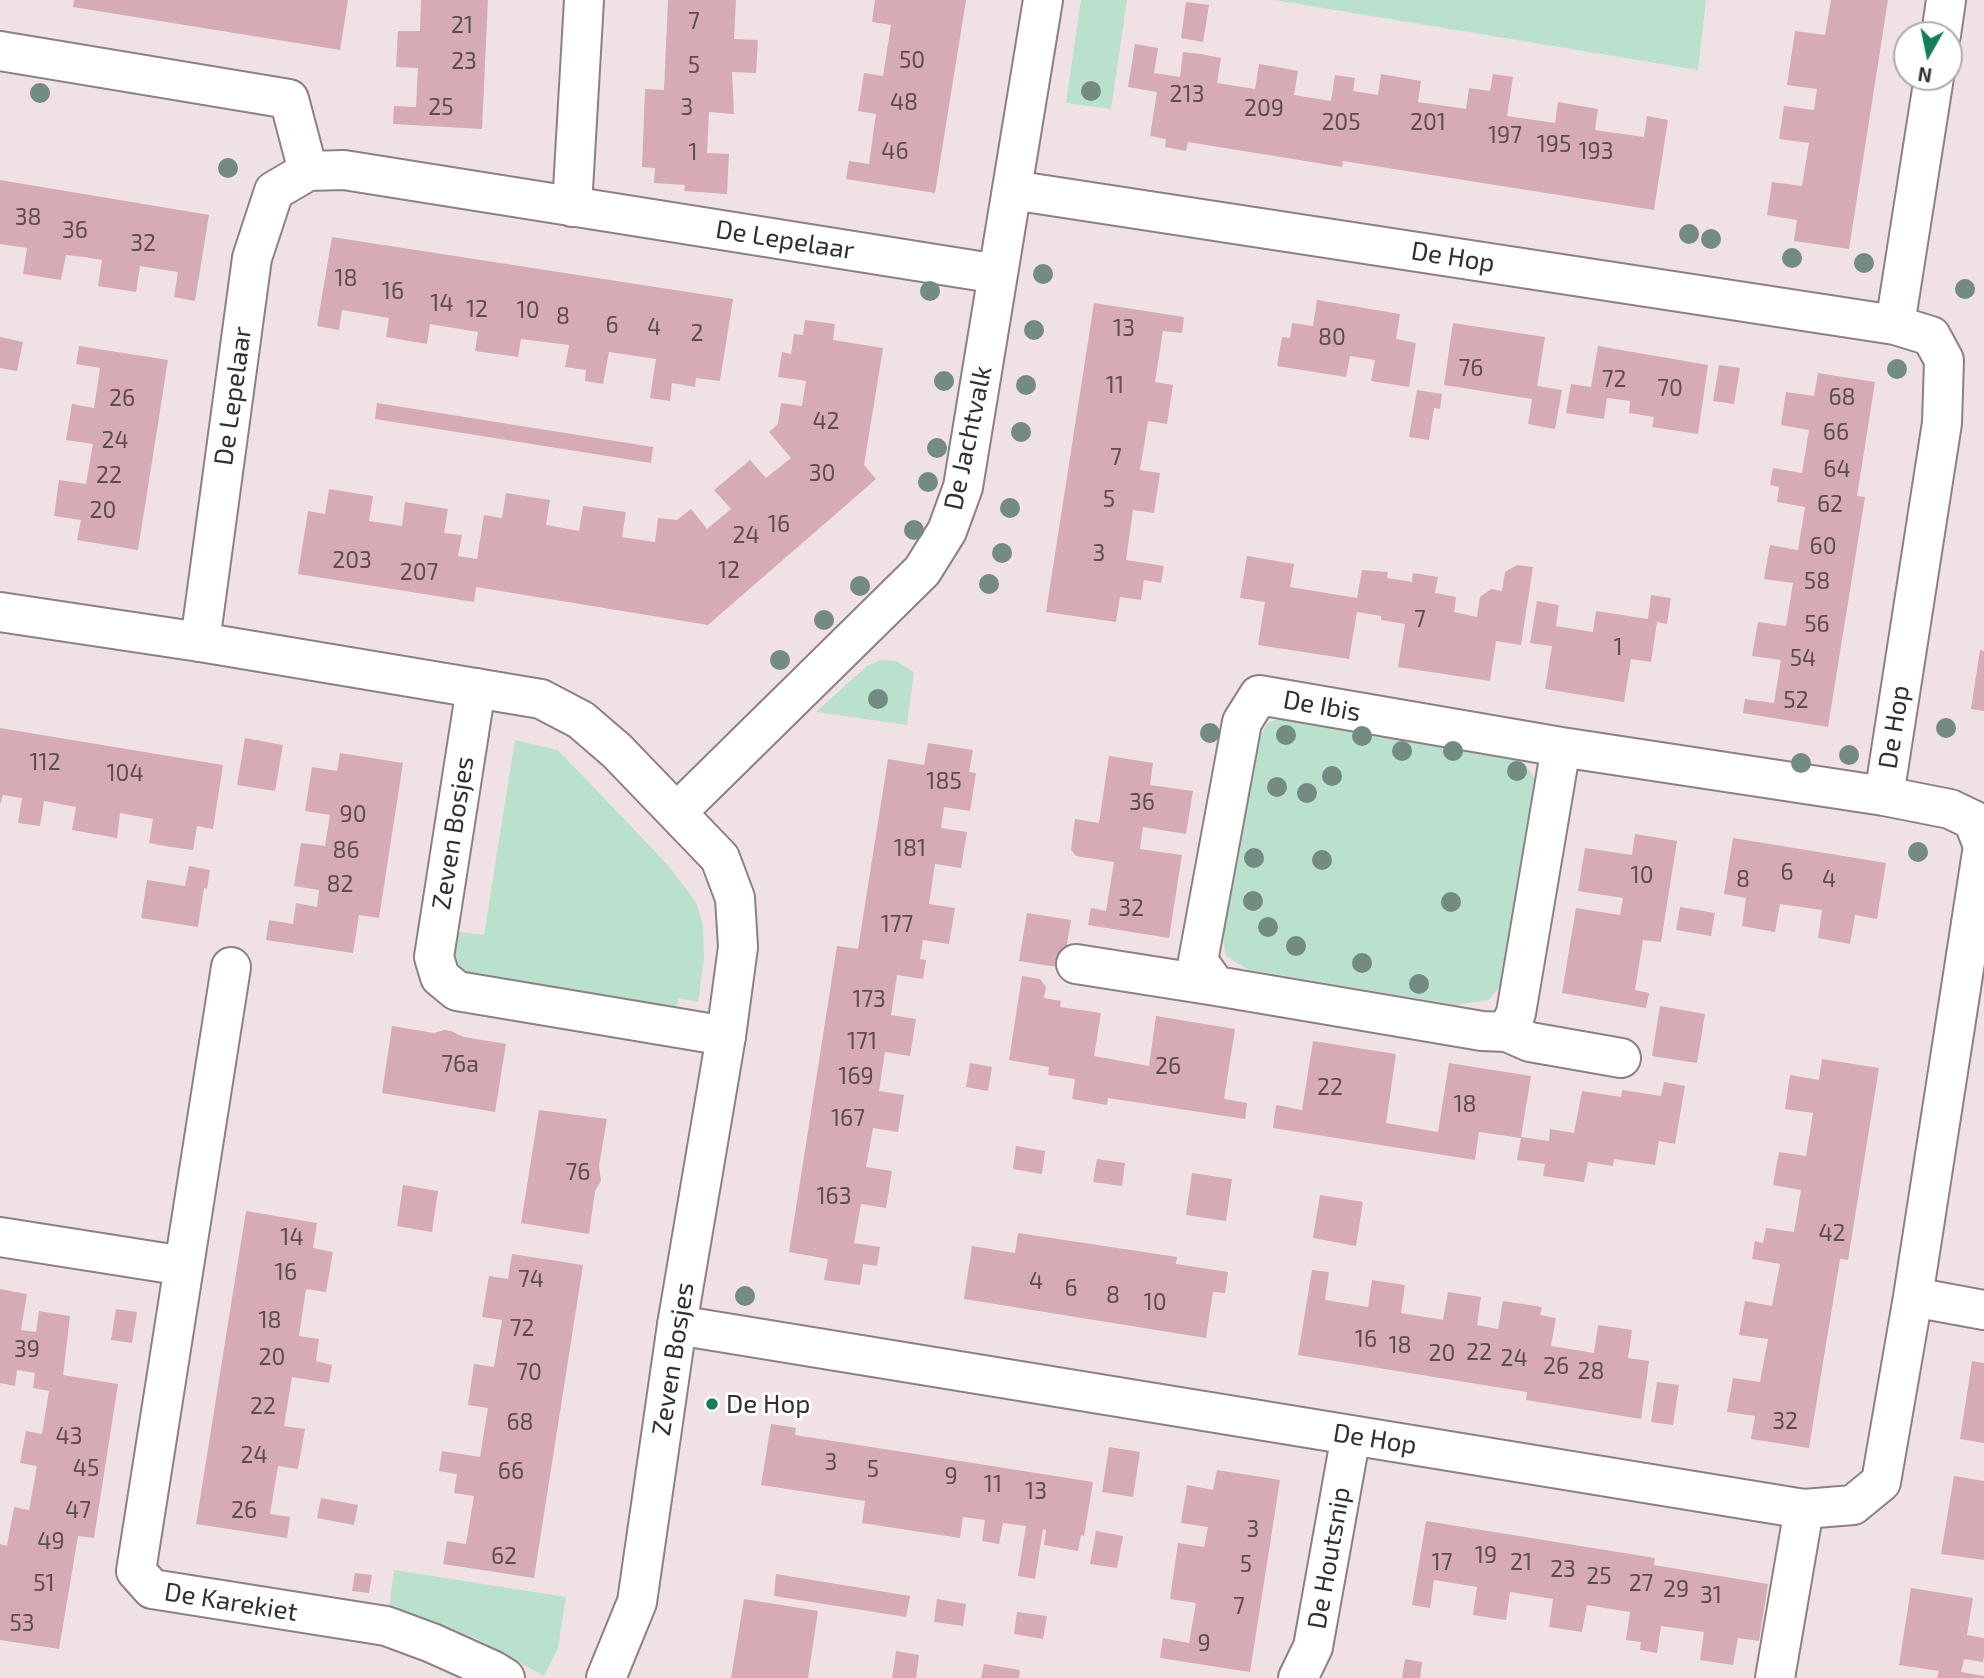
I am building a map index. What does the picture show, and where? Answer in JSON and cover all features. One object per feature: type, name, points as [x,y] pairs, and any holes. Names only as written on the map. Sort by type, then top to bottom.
[{"type":"street","points":[[572,206],[584,0]]},
{"type":"street","name":"De Jachtvalk","points":[[677,812],[922,570],[947,531],[963,486],[1043,0]]},
{"type":"street","points":[[1943,21],[1946,0]]},
{"type":"street","points":[[0,51],[289,99],[308,171]]},
{"type":"street","points":[[1895,325],[1932,91]]},
{"type":"street","name":"De Lepelaar","points":[[200,642],[252,258],[274,191],[308,171],[344,170],[998,274]]},
{"type":"street","name":"De Hop","points":[[677,1325],[1804,1509],[1853,1505],[1881,1482],[1913,1297],[1983,846],[1973,820],[1950,809],[1884,796],[1942,423],[1944,360],[1931,336],[1895,325],[1012,190]]},
{"type":"street","name":"Zeven Bosjes","points":[[0,612],[200,642],[541,699],[581,720],[617,751],[720,858],[735,898],[738,947],[726,1036],[677,1325],[637,1602],[606,1678]]},
{"type":"street","name":"Zeven Bosjes","points":[[476,688],[434,957],[440,977],[457,991],[726,1036]]},
{"type":"street","name":"De Ibis","points":[[1216,986],[1198,961],[1242,722],[1259,695],[1561,747],[1884,796]]},
{"type":"street","points":[[1507,1032],[1516,1013],[1561,747]]},
{"type":"street","points":[[1076,964],[1482,1031],[1507,1032],[1530,1042],[1621,1058]]},
{"type":"street","name":"De Karekiet","points":[[231,967],[136,1571],[152,1589],[386,1626],[432,1643],[505,1678]]},
{"type":"street","points":[[0,1237],[184,1266]]},
{"type":"street","points":[[1913,1297],[1984,1310]]},
{"type":"street","name":"De Houtsnip","points":[[1298,1678],[1313,1647],[1351,1435]]},
{"type":"street","points":[[1775,1678],[1804,1509]]},
{"type":"green space","points":[[1081,0],[1127,0],[1111,109],[1066,103]]},
{"type":"green space","points":[[1275,0],[1706,0],[1698,70]]},
{"type":"green space","points":[[881,660],[896,661],[914,672],[907,725],[816,712],[867,666]]},
{"type":"green space","points":[[1292,713],[1506,749],[1525,764],[1538,783],[1503,982],[1489,1000],[1456,1005],[1249,970],[1226,956],[1221,927],[1257,741],[1268,723]]},
{"type":"green space","points":[[515,740],[558,750],[667,864],[696,902],[703,925],[704,959],[698,1002],[678,998],[677,1010],[478,980],[465,973],[450,956],[451,931],[484,935]]},
{"type":"green space","points":[[394,1570],[566,1597],[558,1648],[544,1676],[477,1639],[389,1608]]},
{"type":"building","points":[[74,0],[348,0],[340,50],[73,7]]},
{"type":"building","points":[[421,0],[488,0],[482,129],[393,124],[394,106],[416,107],[418,68],[396,67],[398,31],[420,31]]},
{"type":"building","points":[[668,0],[736,0],[734,39],[758,40],[756,73],[732,72],[734,114],[709,112],[707,153],[729,154],[727,194],[684,191],[685,185],[654,183],[655,168],[642,167],[645,89],[664,90]]},
{"type":"building","points":[[875,0],[966,0],[935,193],[846,179],[849,161],[869,164],[876,114],[858,111],[864,73],[883,76],[891,25],[872,22]]},
{"type":"building","points":[[1831,0],[1888,0],[1849,249],[1794,241],[1797,220],[1767,215],[1772,182],[1802,186],[1809,143],[1779,139],[1784,106],[1814,110],[1817,89],[1787,85],[1795,31],[1825,35]]},
{"type":"building","points":[[1186,2],[1209,5],[1203,42],[1181,38]]},
{"type":"building","points":[[1135,44],[1158,48],[1154,73],[1180,77],[1183,52],[1201,54],[1221,58],[1217,83],[1255,89],[1259,64],[1298,71],[1294,95],[1331,101],[1335,75],[1355,78],[1353,91],[1378,95],[1381,74],[1421,81],[1418,102],[1466,109],[1469,88],[1490,91],[1493,74],[1513,77],[1507,116],[1555,123],[1558,102],[1598,109],[1595,130],[1644,137],[1647,116],[1668,120],[1654,210],[1343,161],[1342,167],[1188,142],[1186,151],[1165,147],[1166,139],[1150,136],[1157,92],[1128,87]]},
{"type":"building","points":[[0,180],[209,215],[195,301],[174,297],[178,272],[140,266],[136,292],[98,286],[102,260],[84,257],[66,255],[61,280],[23,274],[27,248],[0,244]]},
{"type":"building","points":[[332,237],[733,299],[720,381],[696,378],[695,387],[672,383],[670,401],[650,398],[656,359],[609,352],[603,384],[585,381],[586,370],[565,367],[569,345],[521,339],[518,357],[475,351],[478,332],[430,324],[427,344],[386,337],[389,318],[342,310],[339,330],[317,326]]},
{"type":"building","points":[[1317,300],[1400,314],[1396,339],[1416,343],[1409,387],[1371,381],[1375,360],[1350,356],[1346,377],[1277,366],[1282,337],[1290,338],[1292,323],[1313,326]]},
{"type":"building","points":[[1094,303],[1184,317],[1182,333],[1163,331],[1155,382],[1173,385],[1167,424],[1148,421],[1140,470],[1160,473],[1154,513],[1133,510],[1126,560],[1164,566],[1161,583],[1144,580],[1141,600],[1120,597],[1116,622],[1046,612]]},
{"type":"building","points":[[805,320],[835,324],[833,340],[883,348],[864,465],[876,479],[708,625],[476,587],[474,602],[298,574],[308,511],[325,514],[329,489],[373,496],[369,521],[402,526],[405,502],[448,509],[444,533],[462,535],[458,556],[477,559],[484,515],[502,518],[506,493],[550,500],[546,525],[579,531],[583,506],[626,512],[622,537],[655,542],[658,518],[677,520],[691,509],[707,529],[731,509],[714,490],[750,460],[766,478],[791,458],[769,432],[778,424],[781,403],[802,406],[806,381],[778,377],[782,352],[791,354],[794,334],[803,335]]},
{"type":"building","points":[[1453,323],[1545,337],[1537,386],[1562,390],[1555,429],[1528,424],[1532,399],[1444,385]]},
{"type":"building","points":[[0,337],[23,342],[17,371],[0,368]]},
{"type":"building","points":[[79,346],[168,360],[138,550],[77,540],[81,520],[54,516],[59,480],[86,484],[93,444],[66,440],[72,404],[94,408],[100,368],[76,364]]},
{"type":"building","points":[[1598,346],[1708,365],[1698,434],[1652,427],[1654,417],[1629,413],[1630,401],[1607,398],[1604,419],[1566,413],[1571,384],[1591,387]]},
{"type":"building","points":[[1719,365],[1740,368],[1734,404],[1713,401]]},
{"type":"building","points":[[1818,373],[1875,382],[1857,496],[1865,497],[1828,727],[1743,713],[1745,699],[1774,703],[1781,660],[1752,656],[1758,622],[1786,626],[1793,583],[1764,579],[1770,545],[1798,550],[1805,507],[1777,502],[1779,487],[1770,485],[1773,468],[1802,473],[1809,430],[1781,425],[1786,392],[1814,396]]},
{"type":"building","points":[[1417,390],[1442,394],[1440,409],[1434,408],[1429,440],[1409,437]]},
{"type":"building","points":[[377,403],[653,447],[651,463],[375,419]]},
{"type":"building","points":[[1247,556],[1294,564],[1290,587],[1357,598],[1362,570],[1388,572],[1387,578],[1412,582],[1413,573],[1438,577],[1435,593],[1456,597],[1454,612],[1477,617],[1480,597],[1491,589],[1502,591],[1505,572],[1517,565],[1533,567],[1521,645],[1496,641],[1490,681],[1398,667],[1405,624],[1357,612],[1349,659],[1258,645],[1265,602],[1240,598]]},
{"type":"building","points":[[1651,595],[1671,598],[1667,624],[1657,622],[1651,662],[1631,659],[1624,702],[1545,689],[1552,646],[1530,643],[1537,601],[1559,605],[1556,626],[1593,632],[1596,611],[1648,619]]},
{"type":"building","points":[[1980,650],[1984,651],[1984,711],[1971,709]]},
{"type":"building","points":[[0,728],[223,765],[213,829],[197,826],[193,850],[171,847],[149,843],[153,819],[120,813],[117,838],[72,830],[76,807],[44,801],[40,826],[18,823],[22,798],[3,795],[0,805]]},
{"type":"building","points":[[245,738],[283,745],[275,791],[237,785]]},
{"type":"building","points":[[928,743],[973,750],[969,772],[976,773],[970,811],[944,807],[941,828],[967,832],[961,868],[935,864],[929,904],[955,908],[949,944],[923,940],[920,959],[926,960],[923,979],[897,975],[891,1015],[916,1019],[910,1056],[885,1052],[879,1091],[904,1095],[898,1132],[873,1128],[866,1167],[892,1171],[886,1208],[861,1204],[854,1243],[880,1247],[877,1266],[863,1264],[860,1285],[824,1280],[828,1259],[789,1252],[837,946],[858,949],[888,759],[924,765]]},
{"type":"building","points":[[340,753],[403,763],[379,918],[359,915],[353,953],[266,940],[269,920],[293,924],[296,903],[317,907],[319,890],[294,886],[301,843],[325,846],[330,815],[305,811],[312,767],[337,771]]},
{"type":"building","points":[[1109,756],[1153,763],[1150,785],[1193,791],[1186,834],[1143,827],[1140,849],[1182,855],[1169,938],[1088,925],[1091,908],[1106,911],[1114,862],[1076,856],[1071,850],[1075,819],[1099,823]]},
{"type":"building","points":[[1635,834],[1677,841],[1661,942],[1643,940],[1635,990],[1649,993],[1646,1008],[1562,993],[1576,908],[1620,915],[1623,898],[1578,891],[1585,848],[1632,855]]},
{"type":"building","points":[[1733,838],[1886,863],[1877,919],[1855,915],[1850,944],[1818,938],[1822,910],[1780,904],[1775,932],[1742,926],[1746,898],[1724,894]]},
{"type":"building","points":[[189,866],[210,870],[207,889],[204,888],[198,927],[141,918],[147,880],[185,886]]},
{"type":"building","points":[[1680,907],[1715,913],[1711,936],[1676,930]]},
{"type":"building","points":[[1027,913],[1071,920],[1063,968],[1019,961]]},
{"type":"building","points":[[1022,976],[1040,979],[1046,987],[1044,998],[1061,1001],[1060,1007],[1101,1013],[1094,1056],[1149,1066],[1156,1016],[1235,1029],[1224,1099],[1247,1103],[1245,1119],[1108,1098],[1107,1105],[1072,1099],[1075,1079],[1048,1075],[1049,1067],[1009,1060]]},
{"type":"building","points":[[1660,1006],[1705,1014],[1697,1063],[1652,1056]]},
{"type":"building","points":[[392,1026],[434,1033],[451,1031],[464,1037],[506,1044],[495,1112],[382,1093]]},
{"type":"building","points":[[1313,1041],[1396,1054],[1386,1123],[1438,1132],[1449,1063],[1531,1076],[1521,1137],[1549,1141],[1550,1129],[1574,1133],[1582,1091],[1621,1097],[1622,1090],[1661,1096],[1664,1082],[1685,1086],[1675,1144],[1659,1141],[1655,1165],[1614,1159],[1613,1166],[1588,1162],[1584,1182],[1543,1176],[1545,1164],[1517,1160],[1521,1138],[1479,1132],[1475,1160],[1273,1128],[1276,1105],[1302,1110]]},
{"type":"building","points":[[1822,1059],[1879,1068],[1848,1260],[1840,1259],[1809,1448],[1751,1439],[1755,1416],[1727,1412],[1733,1378],[1760,1382],[1768,1339],[1739,1335],[1745,1301],[1772,1306],[1780,1264],[1752,1259],[1755,1241],[1763,1243],[1766,1228],[1794,1232],[1801,1190],[1773,1185],[1779,1152],[1806,1156],[1813,1113],[1785,1109],[1790,1075],[1819,1080]]},
{"type":"building","points":[[970,1063],[992,1067],[988,1091],[966,1087]]},
{"type":"building","points":[[539,1110],[607,1119],[599,1166],[601,1181],[595,1191],[589,1234],[521,1223]]},
{"type":"building","points":[[1016,1146],[1045,1151],[1042,1174],[1013,1169]]},
{"type":"building","points":[[1097,1159],[1125,1163],[1122,1186],[1093,1182]]},
{"type":"building","points":[[1192,1173],[1232,1179],[1226,1221],[1186,1215]]},
{"type":"building","points":[[403,1185],[438,1191],[432,1232],[397,1226]]},
{"type":"building","points":[[1320,1195],[1363,1202],[1356,1246],[1313,1238]]},
{"type":"building","points":[[246,1211],[317,1223],[313,1248],[333,1252],[326,1292],[306,1289],[299,1336],[319,1339],[316,1361],[332,1365],[329,1383],[292,1377],[284,1426],[305,1429],[298,1469],[278,1466],[270,1514],[290,1517],[287,1538],[196,1524]]},
{"type":"building","points":[[1018,1233],[1177,1257],[1176,1264],[1228,1272],[1225,1293],[1213,1292],[1206,1338],[964,1299],[972,1246],[1015,1253]]},
{"type":"building","points":[[512,1254],[583,1265],[534,1578],[443,1564],[447,1541],[466,1544],[474,1496],[454,1493],[457,1474],[439,1471],[442,1451],[480,1457],[488,1408],[468,1405],[474,1364],[494,1367],[502,1320],[482,1317],[489,1276],[508,1279]]},
{"type":"building","points":[[1312,1270],[1329,1272],[1325,1300],[1368,1307],[1372,1280],[1405,1285],[1401,1313],[1443,1320],[1448,1292],[1481,1297],[1477,1325],[1498,1329],[1503,1301],[1542,1307],[1540,1315],[1556,1318],[1551,1346],[1594,1353],[1598,1325],[1632,1330],[1628,1358],[1649,1361],[1641,1419],[1526,1400],[1527,1392],[1298,1355]]},
{"type":"building","points":[[0,1289],[27,1294],[21,1330],[36,1332],[39,1311],[70,1316],[63,1375],[118,1384],[94,1538],[78,1536],[59,1649],[0,1640],[0,1544],[7,1546],[14,1507],[29,1510],[37,1466],[20,1463],[26,1431],[42,1434],[49,1391],[33,1388],[35,1373],[17,1370],[15,1386],[0,1383]]},
{"type":"building","points":[[116,1309],[137,1312],[132,1343],[111,1340]]},
{"type":"building","points":[[1972,1361],[1984,1363],[1984,1443],[1960,1439]]},
{"type":"building","points":[[1657,1382],[1679,1385],[1673,1425],[1651,1422]]},
{"type":"building","points":[[771,1424],[796,1428],[795,1435],[1093,1482],[1084,1536],[1081,1535],[1078,1551],[1044,1545],[1046,1530],[1043,1529],[1035,1579],[1018,1576],[1026,1526],[1003,1523],[999,1544],[982,1541],[985,1520],[963,1517],[960,1538],[862,1523],[865,1501],[761,1485]]},
{"type":"building","points":[[1109,1447],[1140,1452],[1133,1497],[1102,1492]]},
{"type":"building","points":[[1217,1470],[1280,1480],[1250,1672],[1160,1658],[1163,1638],[1189,1643],[1196,1603],[1170,1599],[1178,1543],[1204,1547],[1208,1527],[1181,1523],[1187,1485],[1213,1490]]},
{"type":"building","points":[[1954,1476],[1984,1481],[1984,1560],[1941,1554]]},
{"type":"building","points":[[321,1498],[358,1505],[354,1525],[317,1518]]},
{"type":"building","points":[[1426,1521],[1655,1558],[1654,1565],[1768,1584],[1759,1641],[1738,1638],[1733,1665],[1700,1660],[1704,1632],[1661,1626],[1657,1653],[1640,1650],[1641,1642],[1626,1640],[1630,1612],[1587,1605],[1582,1632],[1549,1627],[1553,1599],[1510,1592],[1506,1620],[1473,1615],[1477,1587],[1434,1580],[1430,1608],[1412,1605]]},
{"type":"building","points":[[1096,1531],[1123,1536],[1117,1568],[1090,1564]]},
{"type":"building","points":[[355,1573],[372,1575],[369,1593],[352,1591]]},
{"type":"building","points":[[776,1574],[910,1596],[906,1617],[774,1596]]},
{"type":"building","points":[[1911,1588],[1973,1598],[1967,1635],[1984,1638],[1984,1657],[1983,1662],[1964,1659],[1961,1672],[1984,1678],[1937,1678],[1939,1671],[1899,1665]]},
{"type":"building","points":[[744,1599],[818,1611],[808,1678],[731,1678]]},
{"type":"building","points":[[937,1599],[966,1604],[963,1626],[934,1622]]},
{"type":"building","points":[[1017,1612],[1047,1616],[1043,1639],[1014,1634]]},
{"type":"building","points":[[896,1651],[919,1655],[916,1678],[892,1678]]},
{"type":"building","points":[[1405,1659],[1422,1662],[1420,1678],[1402,1678]]},
{"type":"building","points":[[984,1664],[1020,1670],[1019,1678],[981,1678]]},
{"type":"place","name":"De Hop","points":[[712,1404]]}]
